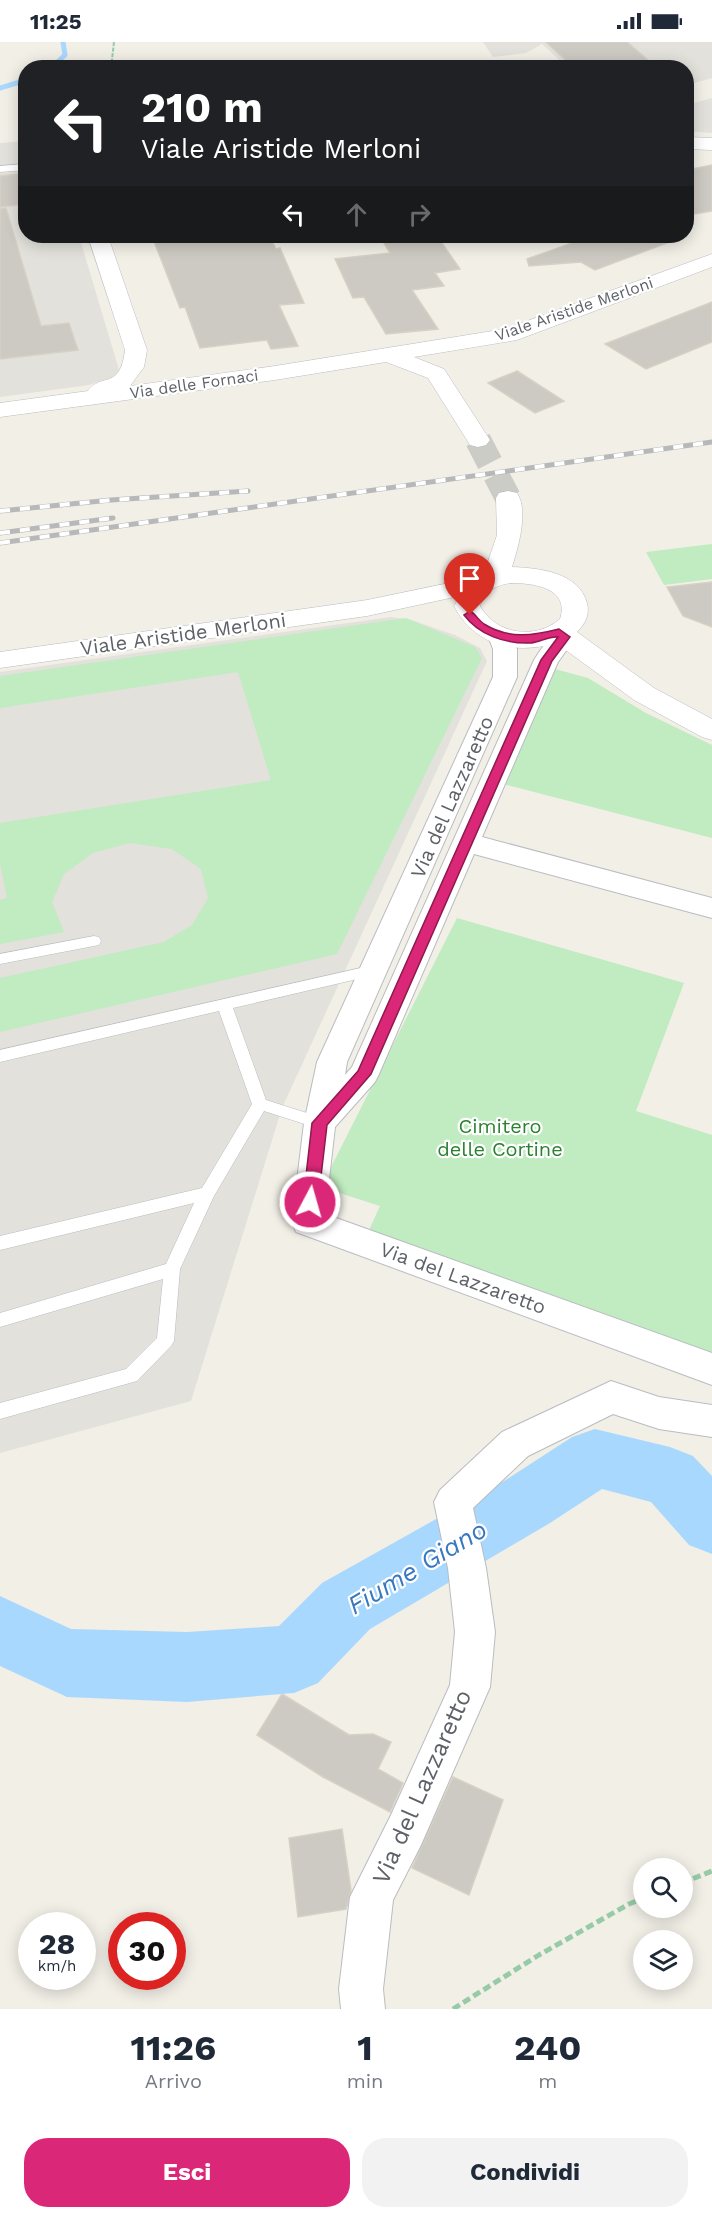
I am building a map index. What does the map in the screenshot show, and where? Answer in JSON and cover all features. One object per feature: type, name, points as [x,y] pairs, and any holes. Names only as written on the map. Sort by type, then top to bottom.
[{"type":"main road","points":[[694,143],[712,144]]},
{"type":"main road","points":[[101,243],[152,359]]},
{"type":"main road","name":"Viale Aristide Merloni","points":[[386,354],[509,335],[712,260]]},
{"type":"main road","points":[[386,354],[436,374],[478,440]]},
{"type":"main road","name":"Via delle Fornaci","points":[[0,410],[275,373],[386,354]]},
{"type":"main road","points":[[77,400],[116,385],[128,378],[135,369],[152,359],[190,371],[275,373]]},
{"type":"main road","points":[[470,615],[467,606],[470,595],[487,581],[509,536],[508,498]]},
{"type":"main road","name":"Viale Aristide Merloni","points":[[0,660],[367,608],[511,575],[535,576],[557,584],[568,592],[574,601],[575,617],[561,634],[531,639],[500,636],[478,625],[470,615],[434,607],[367,608]]},
{"type":"main road","points":[[561,634],[644,694],[712,731]]},
{"type":"street","name":"Via del Lazzaretto","points":[[320,1123],[364,1074],[546,660],[561,634]]},
{"type":"street","name":"Via del Lazzaretto","points":[[500,636],[505,649],[506,677],[332,1062],[320,1123],[308,1222],[712,1369]]},
{"type":"street","name":"Via del Lazzaretto","points":[[467,843],[712,908]]},
{"type":"street","name":"Via del Lazzaretto","points":[[363,2009],[361,1989],[372,1897],[406,1830],[470,1687],[475,1632],[467,1568],[453,1502],[515,1444],[611,1397],[659,1413],[712,1421]]},
{"type":"lane","points":[[0,169],[18,168]]},
{"type":"lane","points":[[0,959],[94,941]]},
{"type":"lane","points":[[0,1056],[374,970]]},
{"type":"lane","points":[[224,1004],[260,1104]]},
{"type":"lane","points":[[260,1104],[320,1123]]},
{"type":"lane","points":[[0,1411],[131,1375],[165,1341],[172,1269],[207,1193],[260,1104]]},
{"type":"lane","points":[[0,1243],[207,1193]]},
{"type":"lane","points":[[0,1320],[172,1269]]},
{"type":"path","points":[[112,60],[114,42]]},
{"type":"path","points":[[693,1879],[712,1871]]},
{"type":"path","points":[[453,2009],[539,1955],[633,1902]]},
{"type":"shaded area","points":[[483,42],[712,42],[712,78],[694,83],[694,60],[559,60],[542,44],[526,53],[493,57]]},
{"type":"shaded area","points":[[712,98],[712,133],[694,132],[694,103]]},
{"type":"shaded area","points":[[18,142],[18,243],[81,243],[119,370],[113,377],[89,385],[0,397],[0,143]]},
{"type":"shaded area","points":[[391,617],[411,620],[455,635],[480,648],[487,661],[282,1108],[191,1401],[0,1453],[0,672]]},
{"type":"green space","points":[[712,544],[712,579],[664,585],[646,552]]},
{"type":"green space","points":[[406,618],[475,647],[482,658],[337,954],[0,1032],[0,978],[164,942],[192,925],[208,898],[201,869],[172,849],[130,843],[93,853],[64,874],[52,902],[64,932],[0,944],[0,900],[7,898],[0,863],[0,823],[271,780],[238,672],[0,708],[0,676]]},
{"type":"green space","points":[[555,669],[588,678],[646,713],[712,745],[712,838],[503,784]]},
{"type":"green space","name":"Cimitero delle Cortine","points":[[457,918],[684,983],[636,1111],[712,1135],[712,1356],[365,1239],[380,1206],[321,1187]]},
{"type":"building","points":[[546,42],[627,42],[648,60],[565,60]]},
{"type":"building","points":[[712,165],[712,211],[694,214],[694,169]]},
{"type":"building","points":[[18,174],[18,205],[0,207],[0,176]]},
{"type":"building","points":[[6,208],[41,326],[69,323],[78,350],[0,359],[0,209]]},
{"type":"building","points":[[155,243],[273,243],[276,249],[280,248],[304,303],[279,305],[298,346],[271,349],[267,340],[200,348],[185,307],[180,308]]},
{"type":"building","points":[[384,243],[442,243],[460,269],[435,273],[444,286],[412,290],[438,329],[386,334],[364,297],[353,298],[335,259],[390,253]]},
{"type":"building","points":[[572,243],[667,243],[595,270],[581,262],[529,266],[527,259]]},
{"type":"building","points":[[712,302],[712,342],[646,369],[605,344]]},
{"type":"building","points":[[517,371],[564,401],[535,413],[488,383]]},
{"type":"building","points":[[712,582],[712,627],[683,616],[667,587]]},
{"type":"building","points":[[282,1694],[349,1735],[373,1734],[391,1742],[378,1769],[403,1783],[390,1812],[323,1777],[257,1735]]},
{"type":"building","points":[[453,1777],[503,1800],[469,1895],[412,1868]]},
{"type":"building","points":[[342,1829],[351,1890],[346,1909],[298,1917],[289,1838]]},
{"type":"waterway","points":[[60,60],[65,55],[63,42]]},
{"type":"waterway","points":[[0,88],[18,82]]},
{"type":"waterway","name":"Fiume Giano","points":[[0,1630],[67,1663],[187,1667],[294,1659],[346,1606],[527,1502],[595,1458],[670,1477],[712,1523]]},
{"type":"tunnel","points":[[478,440],[508,498]]},
{"type":"railway","points":[[0,543],[712,442]]},
{"type":"railway","points":[[0,511],[111,500],[248,491]]},
{"type":"railway","points":[[0,533],[113,518]]},
{"type":"route","points":[[310,1202],[320,1123],[364,1074],[546,660],[564,637],[559,632],[531,639],[500,636],[478,625],[470,615]]}]
